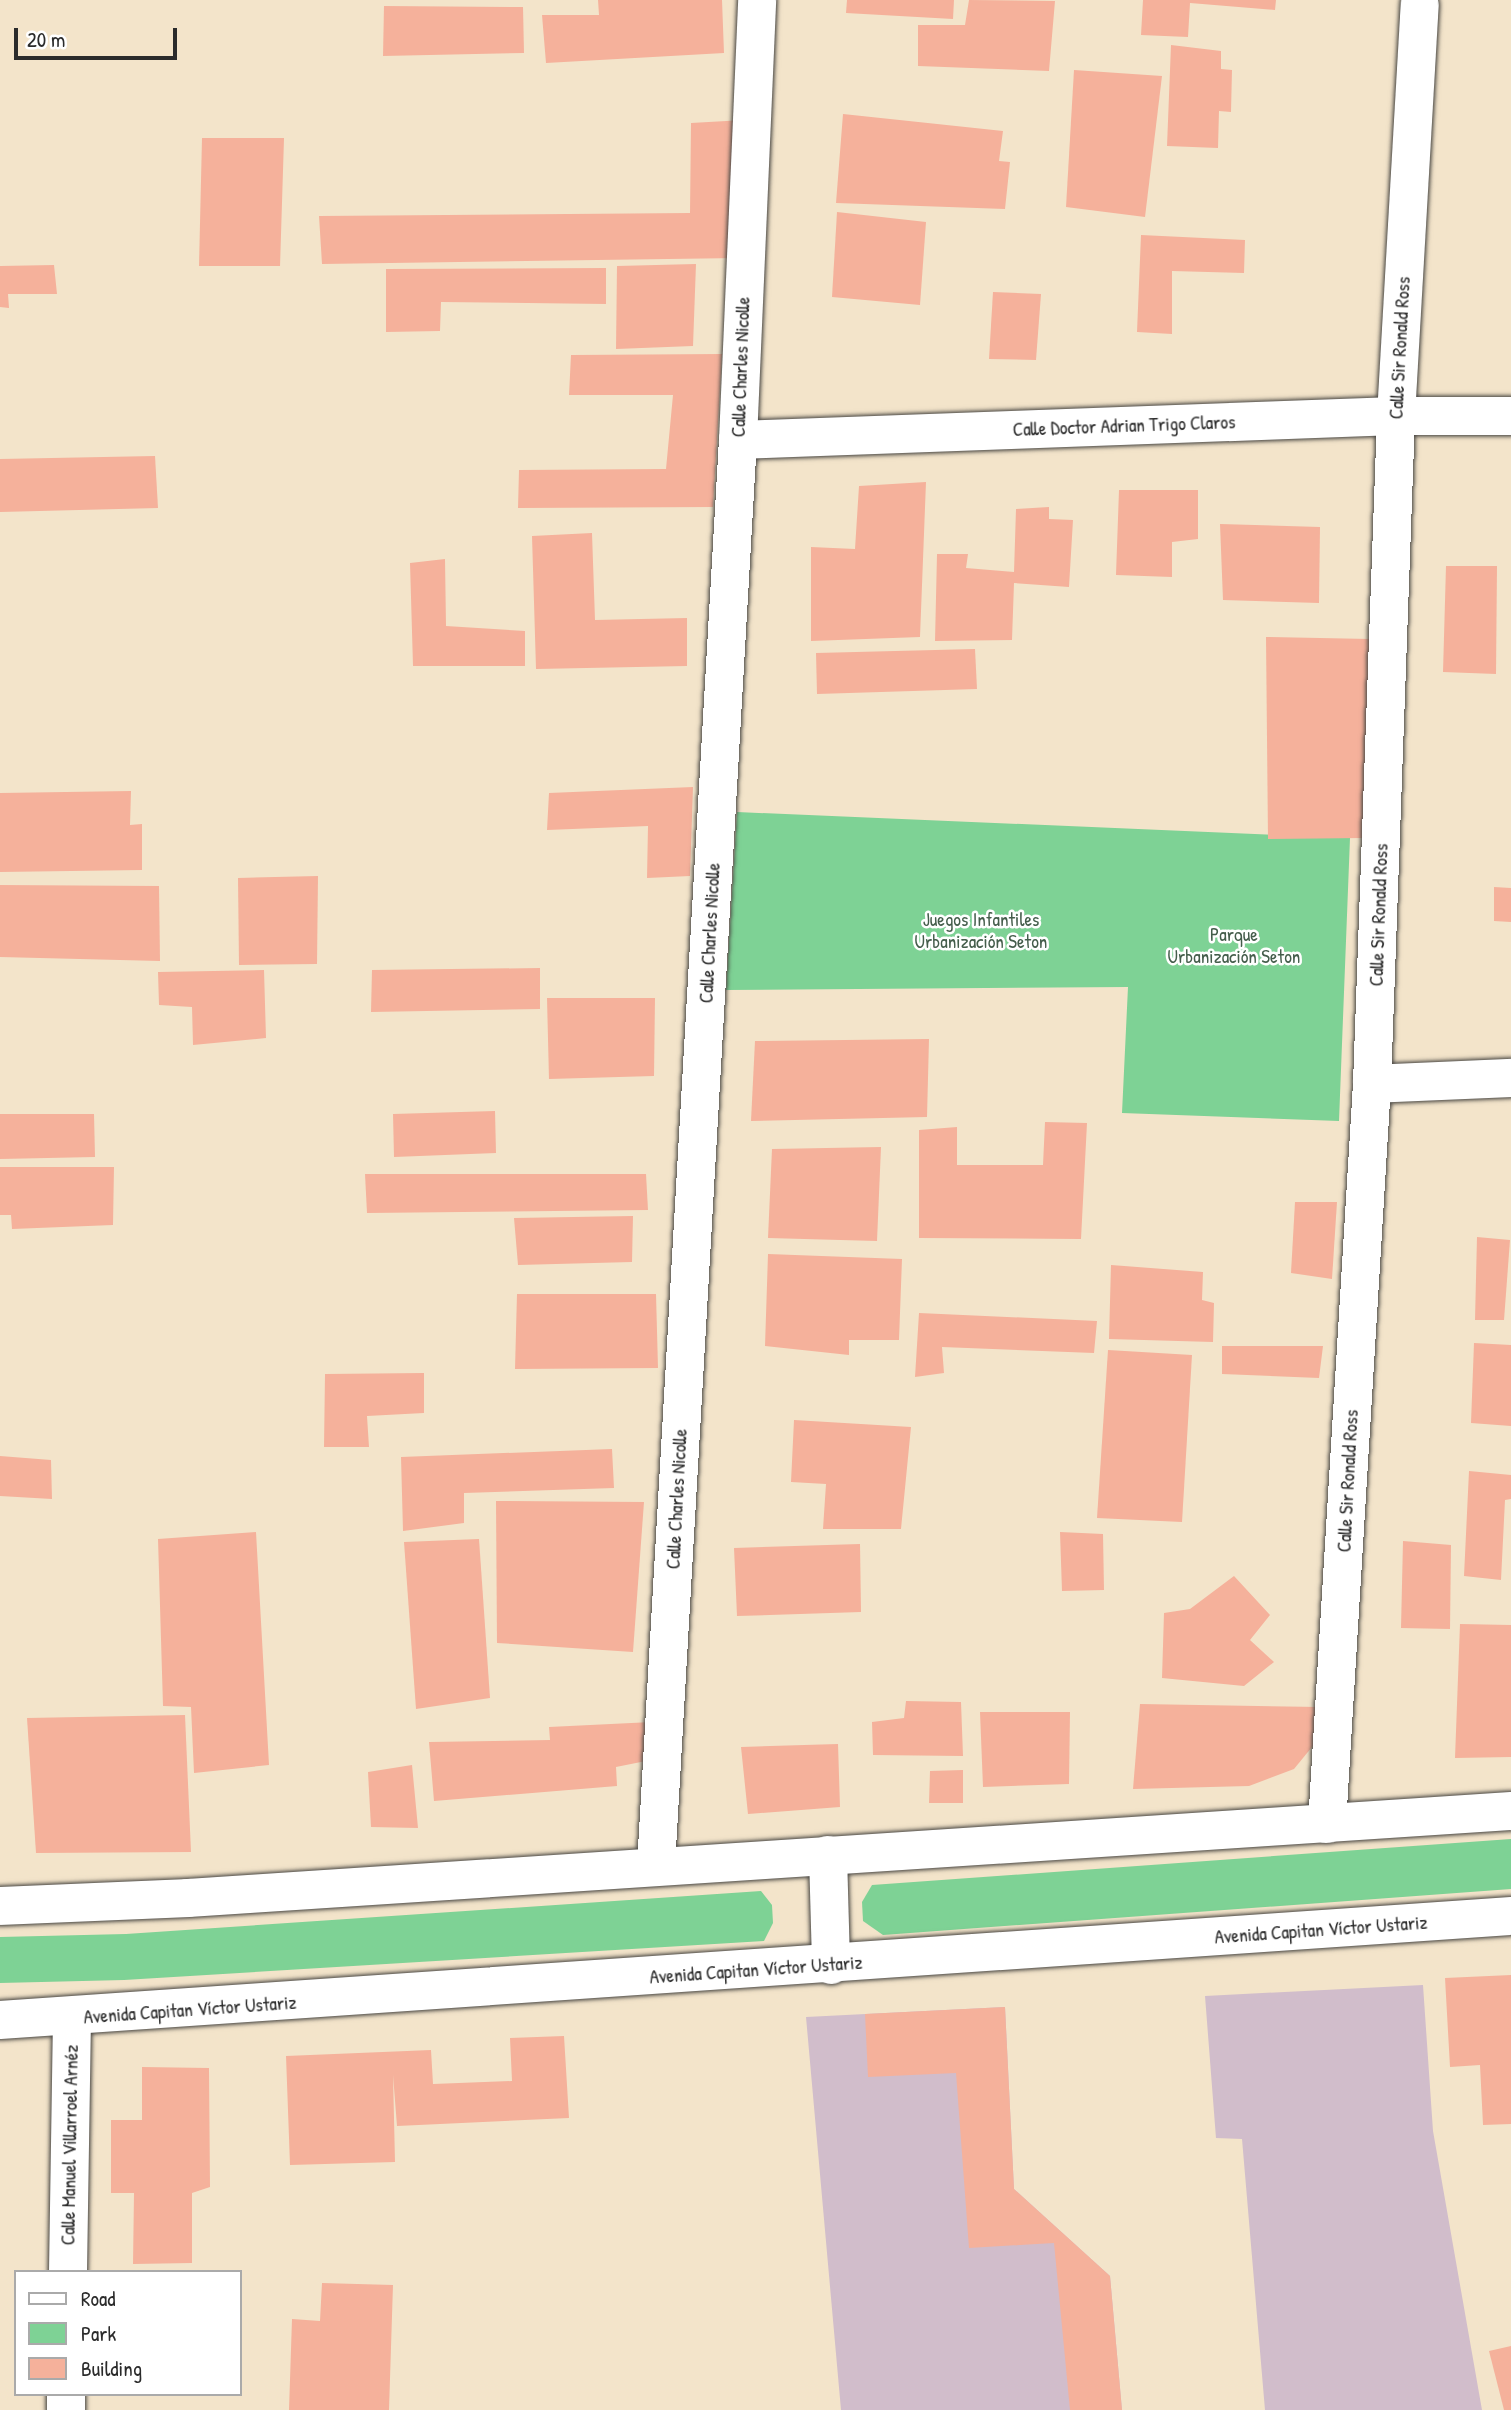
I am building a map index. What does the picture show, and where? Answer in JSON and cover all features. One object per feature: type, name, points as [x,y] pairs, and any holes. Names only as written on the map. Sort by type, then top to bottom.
[{"type":"street","name":"Calle Charles Nicolle","points":[[656,1866],[738,440],[757,0]]},
{"type":"street","name":"Calle Sir Ronald Ross","points":[[1327,1824],[1373,1084],[1396,416],[1420,5]]},
{"type":"street","name":"Calle Doctor Adrian Trigo Claros","points":[[738,440],[1396,416],[1511,416]]},
{"type":"street","points":[[1373,1084],[1511,1078]]},
{"type":"street","points":[[0,1906],[187,1898],[1511,1811]]},
{"type":"street","points":[[828,1855],[831,1965]]},
{"type":"street","name":"Avenida Capitan Víctor Ustariz","points":[[0,2020],[72,2019],[1511,1916]]},
{"type":"street","name":"Calle Manuel Villarroel Arnéz","points":[[68,2270],[72,2019]]},
{"type":"shaded area","points":[[1423,1985],[1433,2131],[1482,2410],[1265,2410],[1242,2139],[1216,2138],[1205,1996]]},
{"type":"shaded area","points":[[1005,2007],[1014,2189],[1110,2276],[1122,2410],[841,2410],[806,2017]]},
{"type":"green space","name":"Parque Urbanización Seton","points":[[737,812],[1350,838],[1339,1121],[1122,1113],[1128,987],[726,990]]},
{"type":"green space","points":[[1511,1839],[1511,1889],[883,1935],[863,1921],[862,1902],[872,1885]]},
{"type":"green space","points":[[761,1891],[772,1905],[773,1923],[764,1941],[124,1980],[0,1983],[0,1937],[126,1934]]},
{"type":"building","points":[[598,0],[722,0],[724,53],[546,63],[542,15],[599,15]]},
{"type":"building","points":[[847,0],[954,0],[953,19],[846,13]]},
{"type":"building","points":[[969,0],[1055,1],[1049,71],[918,66],[918,25],[965,25]]},
{"type":"building","points":[[1143,0],[1276,0],[1275,10],[1190,3],[1188,37],[1141,35]]},
{"type":"building","points":[[384,6],[523,7],[524,53],[383,56]]},
{"type":"building","points":[[1171,45],[1221,51],[1221,69],[1232,70],[1231,112],[1219,111],[1218,148],[1167,146]]},
{"type":"building","points":[[1074,70],[1162,76],[1145,217],[1066,207]]},
{"type":"building","points":[[843,114],[1003,131],[999,161],[1010,162],[1005,209],[836,203]]},
{"type":"building","points":[[744,120],[739,258],[322,264],[319,216],[690,213],[691,123]]},
{"type":"building","points":[[202,138],[284,138],[280,266],[199,266]]},
{"type":"building","points":[[837,212],[926,222],[920,305],[832,297]]},
{"type":"building","points":[[1141,235],[1245,240],[1244,273],[1172,271],[1172,334],[1137,332]]},
{"type":"building","points":[[696,264],[693,346],[616,349],[617,266]]},
{"type":"building","points":[[54,265],[57,294],[8,294],[9,308],[0,307],[0,266]]},
{"type":"building","points":[[606,268],[606,304],[441,302],[440,331],[386,332],[386,269]]},
{"type":"building","points":[[993,292],[1041,294],[1036,360],[989,359]]},
{"type":"building","points":[[722,354],[713,507],[518,508],[519,470],[666,469],[673,395],[569,395],[571,355]]},
{"type":"building","points":[[155,456],[158,508],[0,512],[0,459]]},
{"type":"building","points":[[926,482],[920,637],[811,641],[811,547],[855,549],[859,486]]},
{"type":"building","points":[[1119,490],[1198,490],[1198,539],[1172,542],[1172,577],[1116,575]]},
{"type":"building","points":[[1049,507],[1049,519],[1073,520],[1069,587],[1014,583],[1012,640],[935,641],[937,554],[968,554],[966,568],[1014,572],[1016,509]]},
{"type":"building","points":[[1220,524],[1320,527],[1319,603],[1223,600]]},
{"type":"building","points":[[592,533],[595,620],[687,618],[687,666],[536,669],[532,536]]},
{"type":"building","points":[[445,559],[446,626],[525,631],[525,666],[413,666],[410,563]]},
{"type":"building","points":[[1446,566],[1497,566],[1496,674],[1443,672]]},
{"type":"building","points":[[1266,637],[1370,639],[1363,838],[1268,839]]},
{"type":"building","points":[[975,649],[977,689],[817,694],[816,653]]},
{"type":"building","points":[[693,787],[690,876],[647,878],[648,826],[547,830],[549,793]]},
{"type":"building","points":[[131,791],[130,825],[142,824],[142,870],[0,872],[0,793]]},
{"type":"building","points":[[318,876],[317,964],[239,965],[238,878]]},
{"type":"building","points":[[0,885],[159,886],[160,961],[0,957]]},
{"type":"building","points":[[1494,887],[1511,888],[1511,922],[1494,921]]},
{"type":"building","points":[[540,968],[540,1009],[371,1012],[372,970]]},
{"type":"building","points":[[264,970],[266,1038],[193,1045],[192,1007],[159,1005],[158,972]]},
{"type":"building","points":[[547,998],[655,998],[654,1076],[549,1079]]},
{"type":"building","points":[[929,1039],[927,1117],[751,1121],[755,1041]]},
{"type":"building","points":[[495,1111],[496,1153],[394,1157],[393,1114]]},
{"type":"building","points":[[0,1114],[94,1114],[95,1157],[0,1159]]},
{"type":"building","points":[[1045,1122],[1087,1123],[1081,1239],[919,1238],[919,1130],[957,1127],[957,1165],[1043,1165]]},
{"type":"building","points":[[881,1147],[877,1241],[768,1238],[772,1149]]},
{"type":"building","points":[[0,1167],[114,1167],[113,1225],[12,1229],[11,1215],[0,1215]]},
{"type":"building","points":[[365,1174],[646,1174],[648,1210],[367,1213]]},
{"type":"building","points":[[1295,1202],[1337,1202],[1332,1279],[1291,1273]]},
{"type":"building","points":[[633,1216],[632,1262],[518,1265],[514,1218]]},
{"type":"building","points":[[1477,1237],[1510,1240],[1504,1320],[1475,1320]]},
{"type":"building","points":[[768,1254],[902,1259],[899,1340],[849,1340],[849,1355],[765,1346]]},
{"type":"building","points":[[1111,1265],[1203,1272],[1202,1300],[1214,1303],[1213,1342],[1109,1339]]},
{"type":"building","points":[[517,1294],[656,1294],[658,1368],[515,1369]]},
{"type":"building","points":[[919,1313],[1097,1321],[1094,1353],[942,1347],[944,1373],[915,1377]]},
{"type":"building","points":[[1474,1343],[1511,1345],[1511,1426],[1471,1423]]},
{"type":"building","points":[[1222,1346],[1323,1346],[1319,1378],[1222,1374]]},
{"type":"building","points":[[1108,1350],[1192,1355],[1182,1522],[1097,1518]]},
{"type":"building","points":[[424,1373],[424,1413],[367,1416],[369,1447],[324,1447],[325,1374]]},
{"type":"building","points":[[794,1420],[911,1427],[901,1529],[823,1529],[826,1484],[791,1482]]},
{"type":"building","points":[[612,1449],[614,1488],[464,1493],[464,1523],[403,1531],[401,1457]]},
{"type":"building","points":[[0,1456],[51,1460],[52,1499],[0,1496]]},
{"type":"building","points":[[1469,1471],[1511,1475],[1511,1499],[1505,1500],[1501,1580],[1464,1576]]},
{"type":"building","points":[[496,1501],[644,1502],[633,1652],[497,1643]]},
{"type":"building","points":[[256,1532],[269,1765],[194,1773],[191,1707],[163,1706],[158,1539]]},
{"type":"building","points":[[1060,1532],[1103,1534],[1104,1590],[1062,1591]]},
{"type":"building","points":[[479,1539],[490,1698],[416,1709],[404,1542]]},
{"type":"building","points":[[1403,1541],[1451,1545],[1450,1629],[1401,1628]]},
{"type":"building","points":[[860,1544],[861,1612],[737,1616],[734,1548]]},
{"type":"building","points":[[1234,1576],[1270,1615],[1250,1640],[1274,1662],[1244,1686],[1162,1678],[1164,1613],[1190,1609]]},
{"type":"building","points":[[1460,1624],[1511,1625],[1511,1757],[1455,1758]]},
{"type":"building","points":[[906,1701],[961,1702],[963,1756],[873,1755],[872,1722],[904,1718]]},
{"type":"building","points":[[1140,1704],[1320,1707],[1321,1736],[1294,1769],[1249,1786],[1133,1789]]},
{"type":"building","points":[[980,1712],[1070,1712],[1069,1784],[983,1787]]},
{"type":"building","points":[[185,1715],[191,1852],[36,1853],[27,1718]]},
{"type":"building","points":[[652,1722],[656,1759],[616,1767],[617,1786],[434,1801],[429,1742],[550,1740],[549,1727]]},
{"type":"building","points":[[838,1744],[840,1807],[748,1814],[741,1747]]},
{"type":"building","points":[[412,1765],[418,1828],[371,1827],[368,1772]]},
{"type":"building","points":[[963,1770],[963,1803],[929,1803],[930,1771]]},
{"type":"building","points":[[1511,1975],[1511,2124],[1483,2125],[1480,2065],[1450,2067],[1445,1978]]},
{"type":"building","points":[[1005,2007],[1014,2189],[1110,2276],[1122,2410],[1070,2410],[1054,2243],[969,2248],[956,2073],[868,2077],[865,2014]]},
{"type":"building","points":[[564,2036],[569,2118],[397,2126],[393,2075],[395,2162],[290,2165],[286,2056],[431,2050],[433,2084],[512,2081],[510,2038]]},
{"type":"building","points":[[142,2067],[209,2068],[210,2187],[192,2193],[192,2263],[133,2264],[134,2193],[111,2193],[111,2120],[142,2120]]},
{"type":"building","points":[[322,2283],[393,2285],[389,2410],[289,2410],[292,2319],[320,2321]]},
{"type":"building","points":[[1511,2346],[1511,2410],[1504,2410],[1489,2351]]},
{"type":"park label","name":"Juegos Infantiles Urbanización Seton","points":[[981,931]]}]
